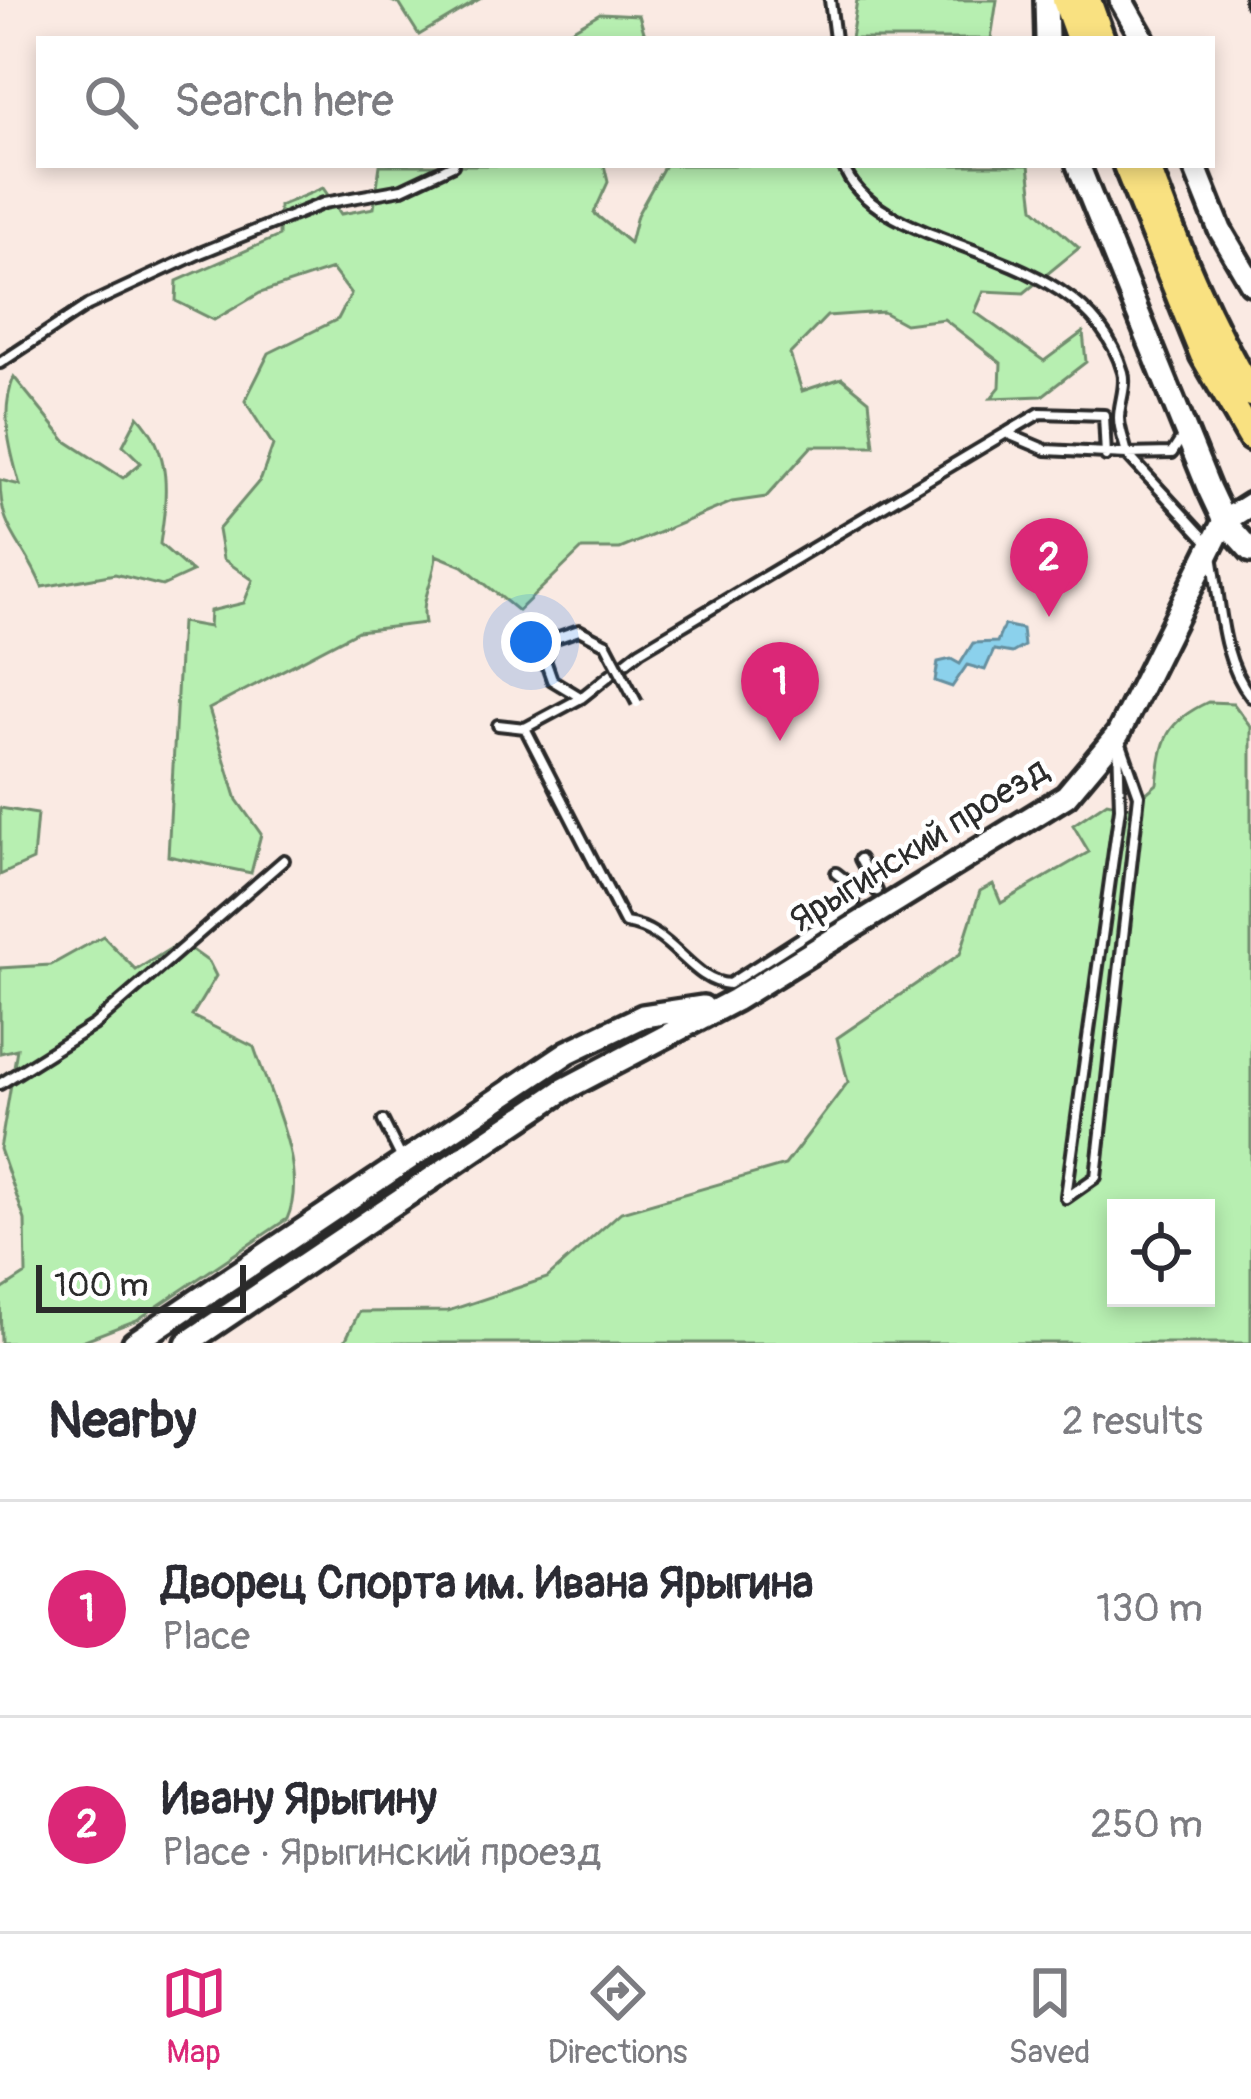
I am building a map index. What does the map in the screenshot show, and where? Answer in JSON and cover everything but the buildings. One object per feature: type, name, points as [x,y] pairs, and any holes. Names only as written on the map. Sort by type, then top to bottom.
[{"type":"highway","points":[[1065,0],[1078,36]]},
{"type":"highway","points":[[1088,0],[1101,36]]},
{"type":"highway","points":[[1127,168],[1203,356],[1251,438]]},
{"type":"highway","points":[[1149,168],[1175,244],[1222,346],[1251,394]]},
{"type":"main road","points":[[1046,0],[1047,36]]},
{"type":"main road","points":[[1121,0],[1141,36]]},
{"type":"main road","points":[[1079,168],[1225,521],[1251,551]]},
{"type":"main road","points":[[1195,168],[1220,230],[1251,284]]},
{"type":"main road","points":[[1225,521],[1251,504]]},
{"type":"main road","name":"Ярыгинский проезд","points":[[187,1343],[584,1078],[722,1005],[1066,796],[1118,734],[1225,521]]},
{"type":"main road","name":"Ярыгинский проезд","points":[[134,1343],[568,1052],[644,1016],[722,1005]]},
{"type":"main road","points":[[568,1052],[584,1078]]},
{"type":"lane","points":[[830,0],[835,36]]},
{"type":"lane","points":[[0,363],[88,305],[200,253],[324,203],[402,189],[447,168]]},
{"type":"lane","points":[[844,168],[848,180],[885,216],[954,238],[1069,295],[1099,327],[1124,374],[1119,421],[1127,454],[1210,545],[1225,641],[1239,682],[1251,697]]},
{"type":"lane","points":[[498,725],[525,728],[581,698],[640,650],[1040,413],[1104,415],[1106,456]]},
{"type":"lane","points":[[1006,433],[1046,450],[1106,456],[1172,453],[1185,429]]},
{"type":"lane","points":[[581,698],[552,680],[545,660],[553,639],[579,630],[606,644],[637,703]]},
{"type":"lane","points":[[525,728],[625,923],[651,926],[714,983],[729,984],[854,904],[855,888],[836,873]]},
{"type":"lane","points":[[1118,734],[1139,795],[1122,989],[1096,1177],[1066,1198],[1120,808],[1118,734]]},
{"type":"lane","points":[[0,1084],[94,1025],[284,860]]},
{"type":"lane","points":[[860,860],[878,891]]},
{"type":"lane","points":[[383,1121],[404,1161]]},
{"type":"green space","points":[[389,0],[478,0],[419,35],[400,5]]},
{"type":"green space","points":[[857,0],[997,0],[991,36],[851,36]]},
{"type":"green space","points":[[600,13],[639,15],[645,36],[561,36]]},
{"type":"green space","points":[[380,168],[605,168],[608,182],[594,213],[630,243],[637,215],[663,168],[1029,168],[1034,208],[1079,248],[1024,293],[984,291],[975,312],[1044,361],[1083,332],[1086,362],[1042,396],[991,398],[1000,387],[1001,363],[944,319],[905,324],[883,312],[827,316],[790,354],[802,391],[842,378],[869,400],[874,446],[812,446],[766,497],[732,502],[620,549],[582,549],[518,611],[463,566],[436,555],[424,605],[425,623],[358,631],[209,709],[237,800],[261,834],[251,873],[168,856],[181,622],[209,627],[210,611],[244,603],[253,580],[223,559],[218,530],[261,479],[273,445],[245,401],[269,353],[338,319],[351,294],[332,269],[260,293],[214,320],[176,301],[177,281],[279,236],[279,206],[323,188],[341,214],[374,208]]},
{"type":"green space","points":[[14,377],[66,441],[123,478],[141,463],[123,445],[138,416],[157,445],[165,476],[160,544],[192,572],[162,586],[115,574],[42,587],[8,525],[1,498],[0,480],[20,485],[7,417]]},
{"type":"green space","points":[[1208,702],[1233,703],[1251,727],[1251,1343],[344,1343],[359,1312],[448,1311],[547,1278],[621,1212],[785,1165],[848,1082],[837,1038],[960,954],[980,891],[993,884],[1001,903],[1089,852],[1073,825],[1107,802],[1130,807],[1157,784],[1168,734],[1183,717]]},
{"type":"green space","points":[[0,808],[37,814],[33,860],[0,875]]},
{"type":"green space","points":[[103,936],[136,970],[181,942],[209,962],[216,976],[192,1016],[254,1047],[285,1133],[293,1199],[287,1219],[137,1320],[77,1343],[1,1343],[0,1291],[26,1274],[25,1220],[0,1149],[17,1049],[0,1053],[0,968],[51,965]]},
{"type":"water","points":[[1004,625],[1022,629],[1024,646],[1012,653],[994,650],[985,670],[967,665],[952,687],[935,681],[938,662],[951,659],[960,664],[973,643],[997,642]]},
{"type":"place","name":"Ивану Ярыгину","points":[[1049,617]]},
{"type":"place","name":"Дворец Спорта им. Ивана Ярыгина","points":[[780,741]]}]
